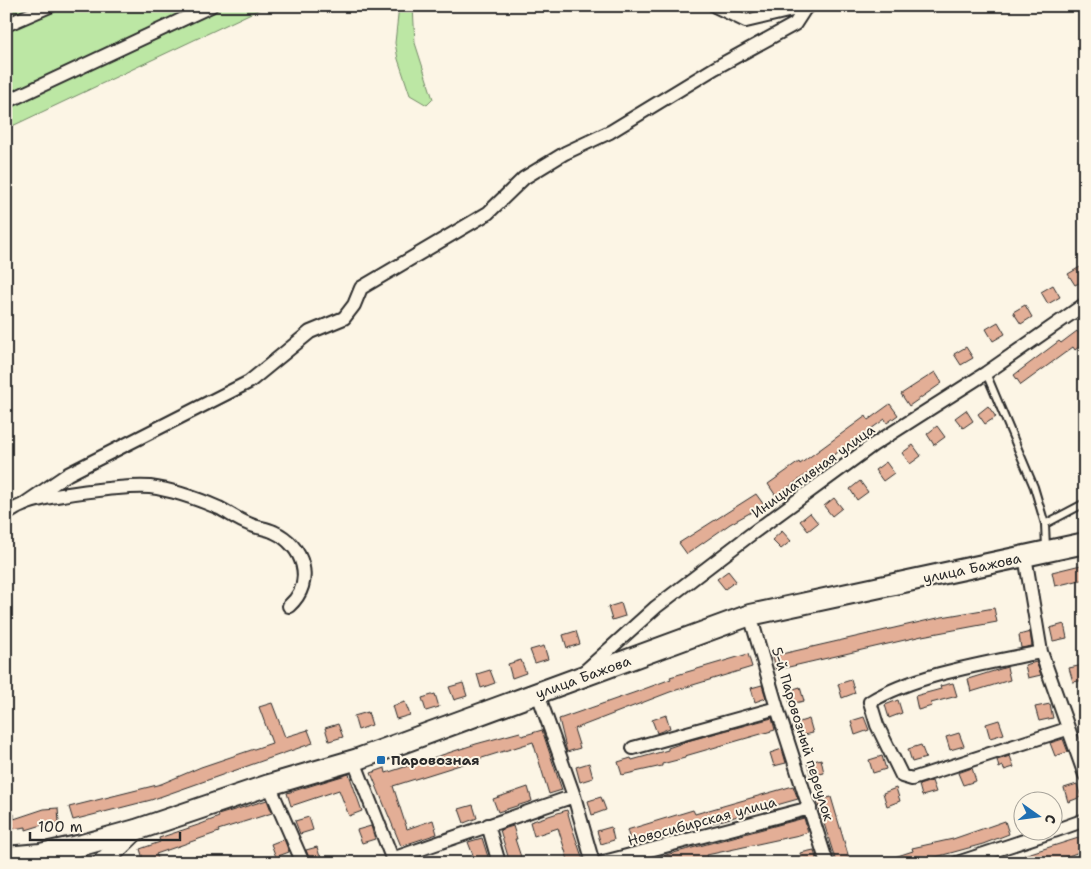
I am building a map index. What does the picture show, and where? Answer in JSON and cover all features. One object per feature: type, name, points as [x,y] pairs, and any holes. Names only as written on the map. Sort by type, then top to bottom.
[{"type":"highway","name":"улица Бажова","points":[[136,830],[269,785],[354,761],[573,682],[750,615],[1085,543]]},
{"type":"highway","points":[[6,857],[48,852],[136,830]]},
{"type":"highway","points":[[65,863],[103,847],[136,830]]},
{"type":"main road","name":"улица Бажова","points":[[102,863],[136,830]]},
{"type":"street","points":[[6,102],[211,6]]},
{"type":"street","points":[[715,6],[746,21],[807,7]]},
{"type":"street","points":[[6,25],[45,7]]},
{"type":"street","points":[[6,514],[68,474],[249,382],[310,332],[344,318],[354,305],[362,288],[488,213],[524,178],[565,153],[610,132],[715,68],[795,24],[807,7]]},
{"type":"street","name":"Инициативная улица","points":[[573,682],[656,607],[750,535],[873,445],[986,374],[1085,304]]},
{"type":"street","points":[[24,504],[44,499],[113,489],[149,487],[178,493],[219,508],[249,525],[275,532],[295,546],[303,559],[303,585],[289,606]]},
{"type":"street","points":[[1025,556],[1041,652],[1067,729],[1085,774]]},
{"type":"street","name":"5-й Паровозный переулок","points":[[750,615],[777,708],[827,863]]},
{"type":"street","points":[[1041,652],[965,668],[887,691],[870,702],[877,725],[902,776],[912,779],[1067,729]]},
{"type":"street","points":[[538,694],[574,796],[593,863]]},
{"type":"street","points":[[633,748],[777,708]]},
{"type":"street","points":[[354,761],[393,861],[488,825],[574,796]]},
{"type":"street","points":[[269,785],[303,863]]},
{"type":"street","name":"Новосибирская улица","points":[[600,863],[810,808]]},
{"type":"street","points":[[1064,827],[1085,820]]},
{"type":"street","points":[[488,825],[499,863]]},
{"type":"street","points":[[958,863],[1020,842]]},
{"type":"lane","points":[[986,374],[1034,487],[1046,524],[1046,552]]},
{"type":"lane","points":[[1046,524],[1085,503]]},
{"type":"green space","points":[[6,6],[266,6],[6,129]]},
{"type":"green space","points":[[399,6],[413,6],[415,43],[433,99],[427,105],[410,95],[398,59],[395,43]]},
{"type":"building","points":[[1080,267],[1085,280],[1075,285],[1068,274]]},
{"type":"building","points":[[1053,285],[1060,297],[1048,304],[1041,292]]},
{"type":"building","points":[[1025,305],[1032,317],[1021,324],[1013,312]]},
{"type":"building","points":[[998,322],[1005,334],[993,341],[986,329]]},
{"type":"building","points":[[1077,331],[1085,342],[1075,350],[1073,347],[1021,385],[1014,375],[1059,341],[1061,343]]},
{"type":"building","points":[[966,347],[973,358],[961,365],[954,354]]},
{"type":"building","points":[[935,372],[942,383],[909,406],[901,394]]},
{"type":"building","points":[[890,404],[898,415],[887,423],[885,419],[776,496],[768,484],[799,462],[800,464],[866,416],[868,420]]},
{"type":"building","points":[[988,406],[996,417],[985,424],[978,414]]},
{"type":"building","points":[[966,410],[973,421],[963,428],[955,418]]},
{"type":"building","points":[[937,426],[945,437],[934,445],[927,434]]},
{"type":"building","points":[[913,445],[921,456],[910,464],[902,453]]},
{"type":"building","points":[[886,462],[894,473],[883,481],[875,470]]},
{"type":"building","points":[[860,481],[868,492],[857,500],[850,489]]},
{"type":"building","points":[[756,494],[764,505],[730,524],[687,554],[679,543]]},
{"type":"building","points":[[834,498],[842,508],[832,516],[824,506]]},
{"type":"building","points":[[810,513],[818,523],[808,531],[800,521]]},
{"type":"building","points":[[782,531],[791,541],[781,549],[772,540]]},
{"type":"building","points":[[1085,564],[1085,579],[1055,586],[1052,572]]},
{"type":"building","points":[[728,571],[736,581],[725,589],[717,579]]},
{"type":"building","points":[[621,603],[625,616],[612,620],[608,607]]},
{"type":"building","points":[[994,608],[997,622],[922,636],[776,670],[773,656],[942,617]]},
{"type":"building","points":[[1064,624],[1067,638],[1053,641],[1050,628]]},
{"type":"building","points":[[576,631],[580,644],[567,648],[563,635]]},
{"type":"building","points":[[1030,632],[1032,646],[1021,648],[1019,635]]},
{"type":"building","points":[[544,646],[548,659],[535,663],[530,650]]},
{"type":"building","points":[[748,654],[752,667],[670,692],[574,729],[580,748],[567,752],[559,719],[671,679],[670,677]]},
{"type":"building","points":[[521,660],[526,673],[512,678],[508,664]]},
{"type":"building","points":[[1036,662],[1041,675],[1028,678],[1025,665]]},
{"type":"building","points":[[1083,665],[1085,680],[1073,682],[1069,668]]},
{"type":"building","points":[[1007,667],[1010,680],[971,692],[968,679]]},
{"type":"building","points":[[490,670],[495,683],[481,688],[477,674]]},
{"type":"building","points":[[851,680],[855,693],[842,698],[838,684]]},
{"type":"building","points":[[463,683],[467,696],[454,700],[449,687]]},
{"type":"building","points":[[953,683],[957,696],[931,703],[932,706],[918,710],[915,696],[941,689],[940,686]]},
{"type":"building","points":[[762,685],[766,698],[755,702],[751,688]]},
{"type":"building","points":[[800,687],[804,701],[790,704],[787,691]]},
{"type":"building","points":[[435,694],[439,707],[426,711],[422,698]]},
{"type":"building","points":[[898,700],[902,713],[889,718],[885,705]]},
{"type":"building","points":[[405,702],[410,715],[396,719],[392,706]]},
{"type":"building","points":[[272,703],[285,737],[308,730],[313,743],[151,800],[73,820],[69,807],[161,784],[201,767],[272,743],[259,707]]},
{"type":"building","points":[[1050,704],[1053,718],[1039,721],[1035,707]]},
{"type":"building","points":[[368,712],[372,725],[358,730],[354,716]]},
{"type":"building","points":[[666,715],[670,728],[657,733],[652,720]]},
{"type":"building","points":[[864,717],[869,730],[855,735],[851,721]]},
{"type":"building","points":[[772,718],[775,730],[685,756],[685,758],[662,764],[662,766],[622,775],[618,762],[668,750],[668,748],[691,740]]},
{"type":"building","points":[[809,719],[813,733],[799,736],[796,723]]},
{"type":"building","points":[[999,720],[1004,734],[990,738],[986,724]]},
{"type":"building","points":[[338,724],[343,737],[329,741],[325,728]]},
{"type":"building","points":[[542,730],[562,790],[549,794],[533,742],[393,786],[407,829],[433,820],[437,834],[401,846],[371,773],[385,768],[386,773],[476,744],[520,732],[522,736]]},
{"type":"building","points":[[959,733],[964,746],[950,750],[946,737]]},
{"type":"building","points":[[1063,739],[1068,752],[1055,756],[1050,743]]},
{"type":"building","points":[[921,745],[926,758],[912,762],[908,749]]},
{"type":"building","points":[[782,749],[786,763],[774,766],[770,753]]},
{"type":"building","points":[[882,756],[886,769],[873,773],[869,760]]},
{"type":"building","points":[[1010,756],[1014,767],[1004,770],[1003,766],[999,768],[997,760]]},
{"type":"building","points":[[821,759],[824,773],[811,776],[807,763]]},
{"type":"building","points":[[589,763],[593,778],[580,782],[576,767]]},
{"type":"building","points":[[972,768],[976,781],[963,785],[958,773]]},
{"type":"building","points":[[349,774],[362,811],[349,816],[339,790],[291,806],[287,793]]},
{"type":"building","points":[[932,781],[936,792],[922,796],[919,785]]},
{"type":"building","points":[[1077,784],[1081,797],[1068,802],[1064,788]]},
{"type":"building","points":[[793,786],[798,799],[712,823],[711,819],[631,843],[627,830],[693,810],[695,814]]},
{"type":"building","points":[[528,787],[532,801],[498,812],[493,799]]},
{"type":"building","points":[[896,788],[900,801],[887,806],[883,793]]},
{"type":"building","points":[[601,797],[606,810],[592,815],[588,801]]},
{"type":"building","points":[[831,797],[849,858],[836,862],[817,801]]},
{"type":"building","points":[[267,800],[272,813],[218,830],[219,832],[156,854],[158,858],[144,862],[140,849],[160,842],[159,838],[219,817],[218,815]]},
{"type":"building","points":[[473,805],[477,818],[464,823],[459,809]]},
{"type":"building","points":[[58,808],[59,823],[42,825],[26,830],[26,827],[6,830],[6,815],[14,814],[14,819],[44,809]]},
{"type":"building","points":[[567,810],[584,863],[569,863],[558,828],[534,836],[530,822]]},
{"type":"building","points":[[309,817],[313,830],[300,834],[295,821]]},
{"type":"building","points":[[804,818],[808,832],[799,835],[707,855],[708,858],[686,863],[636,863]]},
{"type":"building","points":[[1005,821],[1009,834],[983,844],[914,863],[882,863],[882,861],[913,851],[912,848],[953,839]]},
{"type":"building","points":[[371,826],[375,839],[362,843],[357,830]]},
{"type":"building","points":[[513,826],[523,863],[510,863],[500,830]]},
{"type":"building","points":[[611,827],[614,840],[601,844],[597,831]]},
{"type":"building","points":[[1085,836],[1085,850],[1049,863],[1027,863],[1024,855]]},
{"type":"building","points":[[482,838],[490,863],[476,863],[468,842]]},
{"type":"building","points":[[284,839],[289,852],[276,857],[271,844]]},
{"type":"building","points":[[317,847],[321,860],[311,863],[306,850]]},
{"type":"building","points":[[814,850],[817,863],[803,863],[800,853]]},
{"type":"place","name":"Паровозная","points":[[381,760]]}]
